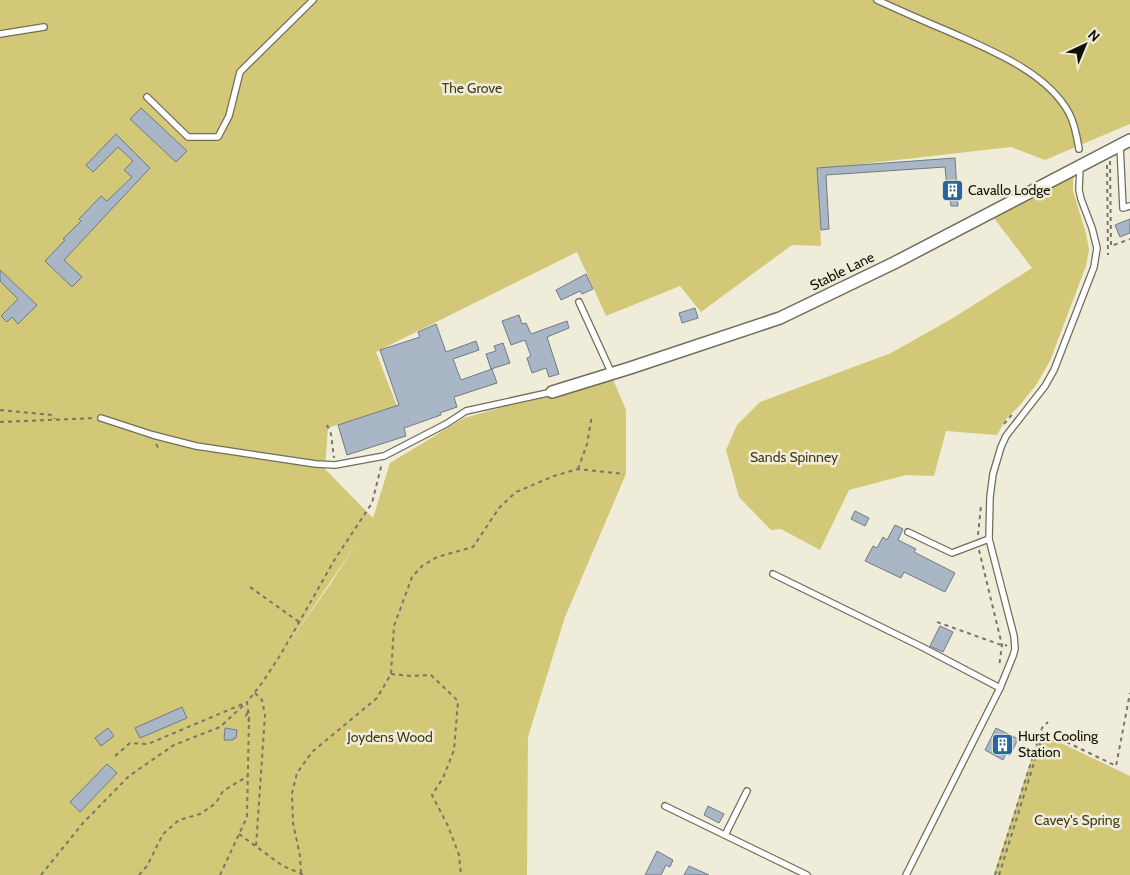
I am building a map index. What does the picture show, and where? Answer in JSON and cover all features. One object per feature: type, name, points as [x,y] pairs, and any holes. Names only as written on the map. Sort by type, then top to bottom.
[{"type":"street","name":"Stable Lane","points":[[552,392],[780,318],[894,263],[1117,147]]},
{"type":"lane","points":[[147,97],[188,137],[218,137],[229,116],[240,72],[312,0]]},
{"type":"lane","points":[[877,0],[996,53],[1042,81],[1058,97],[1068,112],[1079,149]]},
{"type":"lane","points":[[0,34],[44,27]]},
{"type":"lane","points":[[1117,147],[1123,208],[1130,206]]},
{"type":"lane","points":[[906,875],[1000,688],[1013,656],[1015,642],[989,539],[990,497],[993,474],[1001,447],[1013,425],[1045,386],[1054,370],[1094,267],[1097,248],[1092,228],[1080,199],[1080,165]]},
{"type":"lane","points":[[579,302],[612,374]]},
{"type":"lane","points":[[101,418],[153,435],[196,446],[316,464],[335,465],[384,456],[446,424],[466,410],[552,392]]},
{"type":"lane","points":[[908,532],[952,553],[989,539]]},
{"type":"lane","points":[[773,574],[922,647],[1000,688]]},
{"type":"lane","points":[[725,835],[747,791]]},
{"type":"lane","points":[[665,806],[806,875]]},
{"type":"path","points":[[1117,147],[1111,246],[1130,240]]},
{"type":"path","points":[[1108,255],[1117,147]]},
{"type":"path","points":[[0,410],[52,416],[54,419]]},
{"type":"path","points":[[1002,428],[1015,412]]},
{"type":"path","points":[[578,469],[587,444],[592,415]]},
{"type":"path","points":[[0,422],[101,418]]},
{"type":"path","points":[[327,425],[331,434],[335,465]]},
{"type":"path","points":[[41,875],[83,823],[129,776],[174,745],[220,727],[247,702],[281,654],[335,559],[372,503],[384,456]]},
{"type":"path","points":[[303,874],[293,822],[292,793],[297,773],[312,752],[377,698],[391,674],[394,626],[412,577],[422,566],[437,557],[473,547],[499,508],[516,492],[554,476],[578,469],[624,474]]},
{"type":"path","points":[[982,504],[978,544],[1002,645],[999,670]]},
{"type":"path","points":[[250,587],[299,622]]},
{"type":"path","points":[[937,622],[1002,645],[1010,644]]},
{"type":"path","points":[[391,674],[431,675],[458,701],[454,750],[443,778],[432,795],[448,826],[459,855],[461,875]]},
{"type":"path","points":[[255,692],[262,700],[265,715],[256,846]]},
{"type":"path","points":[[999,875],[1044,732],[1116,766],[1130,693]]},
{"type":"path","points":[[220,875],[247,817],[247,702]]},
{"type":"path","points":[[115,756],[130,743],[148,744],[247,702]]},
{"type":"path","points":[[995,875],[1042,728],[1048,722]]},
{"type":"path","points":[[139,875],[147,866],[163,834],[178,820],[200,814],[216,803],[223,791],[248,776]]},
{"type":"path","points":[[239,834],[284,866],[303,874]]},
{"type":"green space","points":[[0,0],[1130,0],[1130,124],[1045,160],[1011,147],[818,169],[821,246],[792,245],[701,312],[680,286],[606,316],[577,252],[376,352],[397,406],[328,428],[325,469],[373,518],[390,463],[464,418],[612,377],[626,410],[626,474],[565,617],[528,737],[527,875],[0,875]],"holes":[[[355,546],[331,583],[283,651]]]},
{"type":"green space","name":"Sands Spinney","points":[[1073,174],[1073,191],[1086,233],[1089,250],[1086,266],[1050,361],[1036,385],[1006,419],[997,435],[946,431],[934,476],[906,475],[849,490],[820,550],[781,529],[771,530],[739,497],[726,450],[737,425],[760,402],[891,353],[953,318],[1032,268],[993,217]]},
{"type":"green space","name":"Cavey's Spring","points":[[1040,733],[1130,776],[1130,875],[1000,875],[994,873]]},
{"type":"building","points":[[141,108],[187,151],[176,162],[130,119]]},
{"type":"building","points":[[116,134],[150,168],[64,260],[82,277],[72,287],[45,261],[81,221],[79,219],[101,196],[107,201],[132,177],[124,170],[133,161],[118,147],[93,172],[86,165]]},
{"type":"building","name":"Cavallo Lodge","points":[[955,158],[958,206],[951,206],[950,199],[948,199],[945,167],[826,175],[829,229],[821,230],[817,168]]},
{"type":"building","points":[[1130,219],[1130,233],[1120,237],[1115,225]]},
{"type":"building","points":[[0,270],[37,305],[18,324],[12,317],[7,322],[1,316],[18,299],[0,281]]},
{"type":"building","points":[[586,274],[593,289],[582,294],[580,291],[561,300],[556,290]]},
{"type":"building","points":[[695,308],[698,318],[682,323],[679,313]]},
{"type":"building","points":[[519,315],[522,324],[526,323],[531,334],[567,321],[569,328],[547,337],[559,374],[549,377],[546,368],[532,373],[527,358],[531,356],[525,340],[511,345],[502,321]]},
{"type":"building","points":[[436,324],[446,352],[476,341],[479,350],[453,359],[461,380],[492,369],[497,383],[454,397],[457,407],[440,413],[441,415],[404,428],[406,436],[347,455],[338,425],[399,405],[380,350],[420,337],[418,332]]},
{"type":"building","points":[[503,343],[510,363],[491,369],[486,354],[496,351],[494,346]]},
{"type":"building","points":[[855,511],[869,518],[865,526],[851,519]]},
{"type":"building","points":[[895,525],[903,529],[898,540],[916,549],[914,552],[955,573],[945,592],[904,572],[901,578],[865,561],[873,546],[877,548],[883,537],[887,540]]},
{"type":"building","points":[[940,626],[953,632],[943,652],[930,646]]},
{"type":"building","points":[[182,707],[187,718],[140,738],[135,728]]},
{"type":"building","points":[[108,728],[114,736],[101,746],[95,738]]},
{"type":"building","points":[[225,728],[237,730],[236,738],[224,740]]},
{"type":"building","name":"Hurst Cooling Station","points":[[996,728],[1018,739],[1010,755],[1006,754],[1003,760],[985,750]]},
{"type":"building","points":[[107,764],[117,773],[80,812],[70,802]]},
{"type":"building","points":[[708,806],[724,814],[719,823],[704,815]]},
{"type":"building","points":[[657,851],[673,860],[670,867],[666,865],[661,875],[645,875]]},
{"type":"building","points":[[689,866],[709,875],[684,875]]},
{"type":"place","name":"Cavallo Lodge","points":[[952,190]]},
{"type":"place","name":"Hurst Cooling Station","points":[[1002,744]]},
{"type":"park label","name":"The Grove","points":[[472,88]]},
{"type":"park label","name":"Joydens Wood","points":[[390,737]]}]
